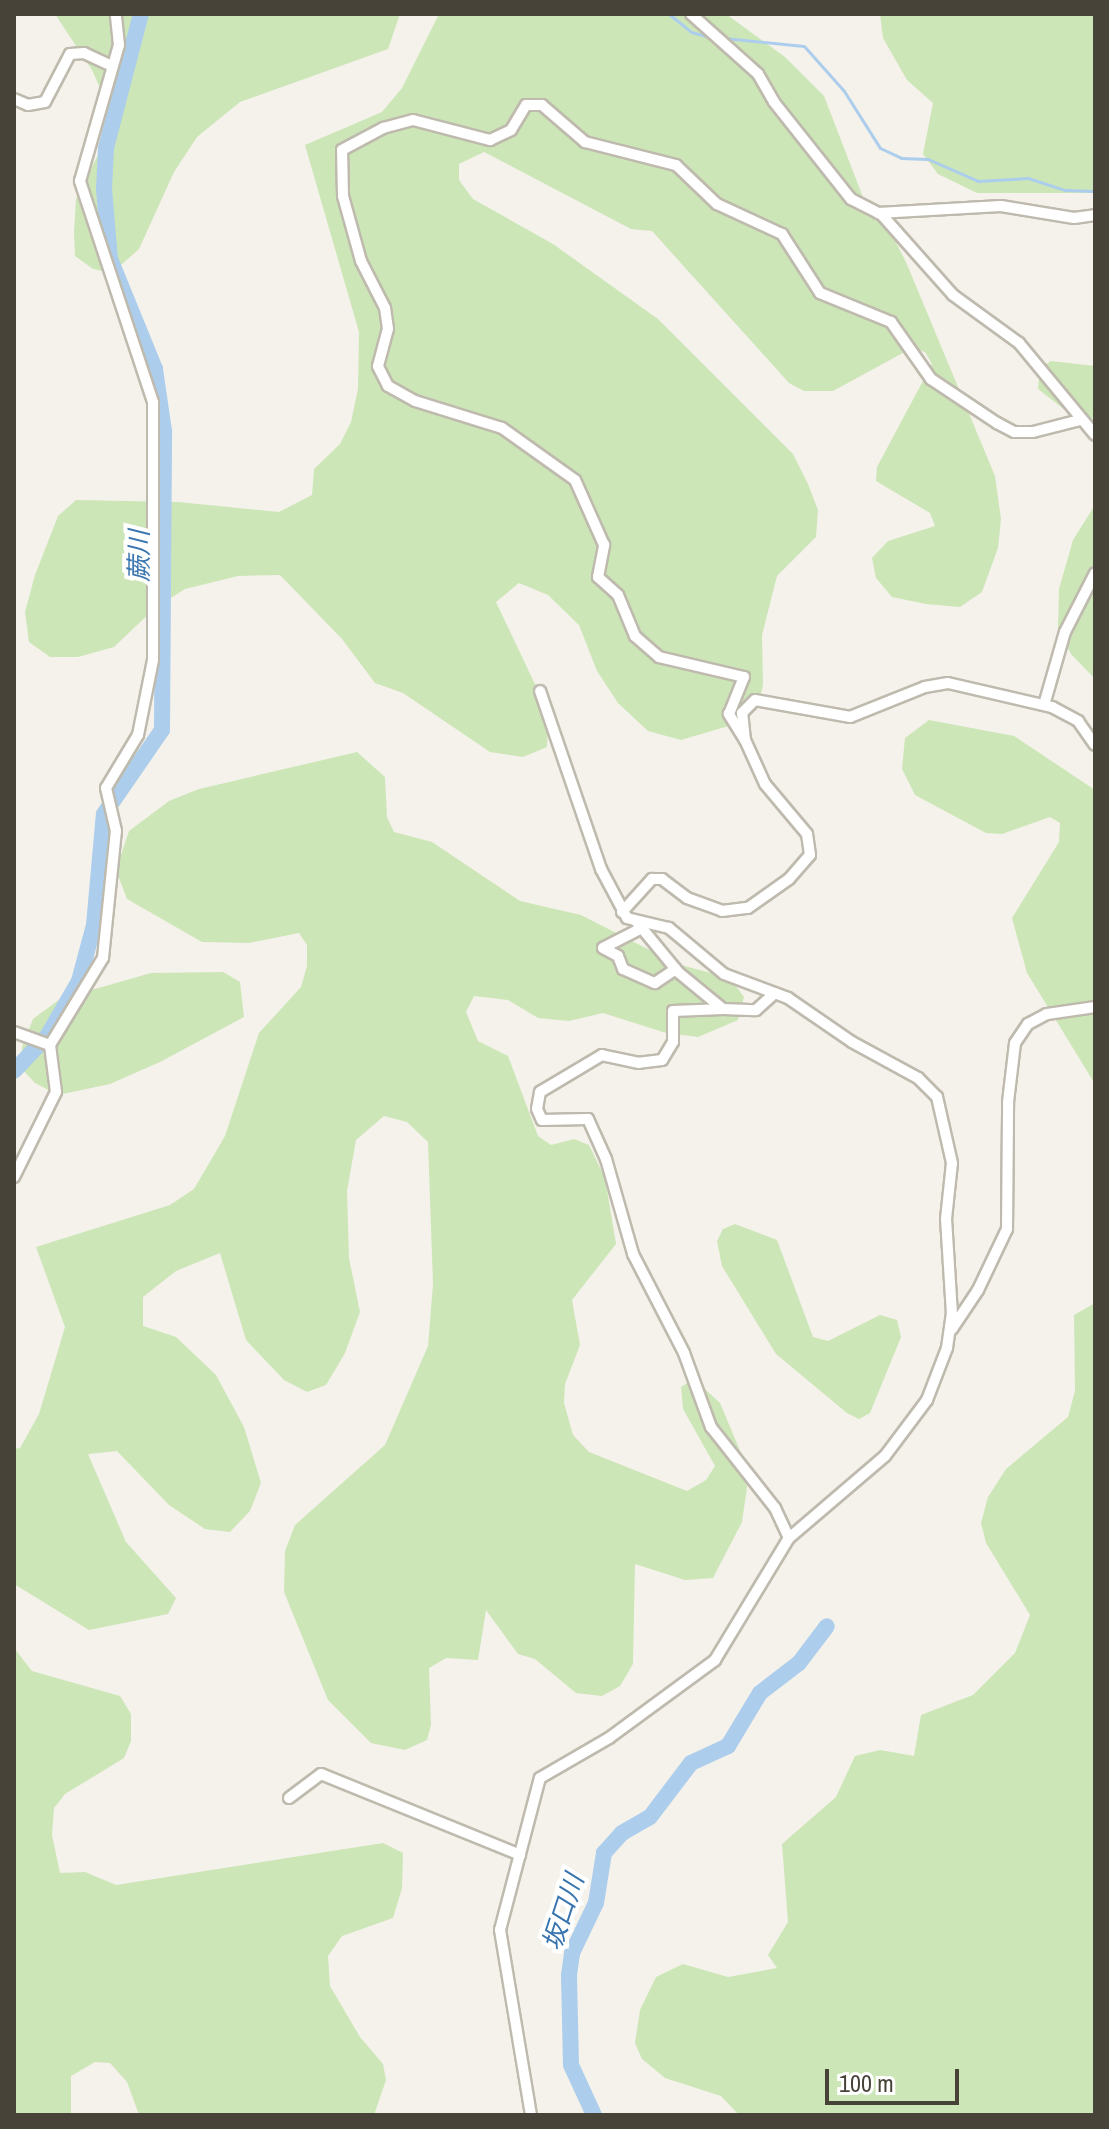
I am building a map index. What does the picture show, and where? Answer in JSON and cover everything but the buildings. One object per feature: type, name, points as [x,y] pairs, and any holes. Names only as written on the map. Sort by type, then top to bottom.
[{"type":"street","points":[[14,1177],[56,1092],[50,1045],[103,958],[116,831],[106,788],[138,735],[153,660],[153,402],[80,181],[110,65],[119,45],[116,14]]},
{"type":"street","points":[[691,14],[758,74],[774,102],[851,199],[878,213],[953,295],[1019,343],[1095,435]]},
{"type":"street","points":[[14,99],[28,105],[45,102],[70,54],[84,53],[110,65]]},
{"type":"street","points":[[622,912],[652,879],[662,879],[687,898],[722,911],[748,908],[806,861],[812,845],[807,834],[765,784],[729,714],[744,677],[659,657],[635,636],[618,595],[598,577],[604,545],[575,480],[502,428],[415,401],[388,386],[378,366],[388,329],[385,308],[359,251],[343,196],[342,150],[383,128],[413,120],[490,140],[511,130],[526,105],[542,105],[585,142],[686,169],[717,204],[782,234],[820,293],[856,303],[891,322],[931,379],[997,423],[1014,432],[1033,432],[1080,420]]},
{"type":"street","points":[[878,213],[1001,206],[1074,218],[1095,215]]},
{"type":"street","points":[[1044,705],[1065,632],[1095,573]]},
{"type":"street","points":[[745,740],[742,713],[755,700],[850,717],[925,687],[948,683],[1044,705],[1078,721],[1095,745]]},
{"type":"street","points":[[540,691],[601,869],[622,912],[676,969],[723,1009]]},
{"type":"street","points":[[531,2115],[500,1930],[540,1778],[609,1738],[715,1660],[789,1538],[902,1436],[938,1379],[951,1331],[946,1219],[952,1163],[937,1097],[918,1078],[775,993],[724,974],[669,928],[637,926],[603,948],[618,956],[623,969],[655,983],[676,969]]},
{"type":"street","points":[[775,993],[756,1010],[673,1011],[673,1042],[662,1060],[639,1063],[602,1055],[540,1092],[537,1109],[542,1120],[588,1119],[606,1159],[633,1254],[684,1353],[711,1427],[775,1508],[789,1538]]},
{"type":"street","points":[[951,1331],[978,1290],[1007,1229],[1008,1102],[1015,1043],[1028,1024],[1047,1014],[1095,1007]]},
{"type":"street","points":[[14,1032],[33,1035],[50,1045]]},
{"type":"street","points":[[289,1798],[321,1774],[520,1855]]},
{"type":"green space","points":[[55,14],[400,14],[388,49],[240,102],[197,137],[174,172],[139,249],[112,273],[93,269],[75,256],[74,232],[76,199],[109,133],[109,108],[92,70]]},
{"type":"green space","points":[[439,14],[726,14],[785,57],[824,96],[866,205],[890,231],[906,262],[995,476],[1001,519],[998,548],[982,592],[960,607],[926,604],[892,597],[876,578],[872,558],[888,541],[935,526],[930,513],[876,481],[877,467],[932,364],[925,352],[912,348],[833,391],[804,391],[789,383],[652,231],[631,229],[484,152],[459,164],[459,180],[473,199],[553,244],[658,319],[793,454],[808,484],[818,510],[816,537],[777,576],[762,635],[763,685],[759,702],[742,722],[681,740],[648,731],[618,703],[597,671],[579,625],[548,595],[519,583],[496,602],[542,699],[548,729],[547,747],[523,757],[490,752],[403,693],[375,683],[342,639],[280,575],[238,576],[185,589],[155,608],[114,647],[78,657],[50,657],[29,642],[25,612],[35,575],[58,516],[76,500],[178,502],[279,512],[312,495],[314,469],[340,444],[351,422],[358,389],[359,332],[305,145],[382,112],[402,88]]},
{"type":"green space","points":[[880,14],[1095,14],[1095,193],[977,193],[938,174],[923,154],[933,103],[907,80],[883,38]]},
{"type":"green space","points":[[1051,361],[1095,366],[1095,419],[1065,410],[1038,389],[1040,368]]},
{"type":"green space","points":[[1095,505],[1095,679],[1071,654],[1058,629],[1059,589],[1073,540]]},
{"type":"green space","points":[[929,720],[1014,736],[1095,790],[1095,1084],[1027,973],[1012,918],[1059,842],[1060,823],[1050,817],[1002,834],[986,833],[915,795],[902,769],[905,738]]},
{"type":"green space","points":[[357,752],[385,777],[387,817],[394,832],[432,842],[520,901],[581,915],[677,964],[730,978],[744,997],[738,1020],[698,1037],[666,1033],[603,1013],[569,1021],[538,1018],[508,1000],[474,996],[466,1012],[478,1041],[508,1056],[538,1136],[551,1145],[574,1139],[589,1145],[605,1178],[616,1244],[572,1300],[580,1345],[565,1384],[564,1403],[573,1435],[589,1452],[687,1491],[706,1480],[715,1466],[683,1409],[681,1387],[694,1379],[720,1403],[741,1453],[747,1487],[742,1522],[713,1578],[685,1580],[635,1564],[633,1664],[620,1686],[602,1696],[576,1693],[535,1659],[518,1654],[486,1610],[478,1660],[446,1658],[429,1668],[431,1725],[427,1740],[405,1750],[371,1743],[328,1700],[284,1592],[285,1551],[295,1525],[385,1445],[428,1346],[433,1284],[428,1142],[407,1122],[384,1116],[356,1140],[347,1191],[349,1258],[360,1312],[345,1353],[326,1385],[307,1392],[284,1380],[246,1340],[220,1253],[176,1271],[143,1297],[143,1326],[176,1337],[216,1375],[244,1427],[261,1483],[250,1511],[230,1532],[205,1529],[169,1505],[117,1451],[88,1454],[126,1542],[176,1598],[168,1614],[89,1630],[14,1584],[14,1449],[20,1448],[39,1414],[65,1327],[36,1247],[170,1205],[194,1189],[225,1136],[259,1033],[301,987],[307,966],[307,945],[299,933],[249,943],[202,942],[127,899],[116,870],[129,831],[169,801],[199,789]]},
{"type":"green space","points":[[223,972],[240,982],[244,1017],[160,1062],[110,1084],[58,1095],[35,1083],[22,1069],[22,1047],[33,1019],[60,999],[151,973]]},
{"type":"green space","points":[[735,1224],[777,1240],[813,1337],[828,1341],[880,1315],[897,1320],[901,1337],[870,1413],[859,1419],[847,1413],[776,1354],[722,1266],[717,1241],[723,1229]]},
{"type":"green space","points":[[1095,1303],[1095,2115],[739,2115],[721,2096],[665,2078],[642,2059],[635,2043],[640,2010],[656,1977],[683,1964],[728,1977],[777,1968],[768,1955],[788,1922],[782,1844],[836,1797],[855,1756],[880,1750],[914,1756],[921,1715],[973,1695],[1015,1653],[1030,1615],[986,1543],[981,1523],[988,1497],[1006,1469],[1068,1417],[1075,1391],[1074,1315]]},
{"type":"green space","points":[[14,1648],[32,1671],[120,1696],[131,1714],[131,1741],[124,1758],[65,1794],[54,1808],[52,1835],[60,1873],[85,1872],[116,1885],[383,1843],[403,1853],[402,1888],[393,1918],[342,1936],[328,1956],[330,1986],[360,2037],[383,2064],[386,2080],[374,2115],[139,2115],[127,2082],[110,2063],[95,2062],[71,2076],[71,2115],[14,2115]]},
{"type":"waterway","name":"蕨川","points":[[14,1071],[48,1035],[79,981],[94,925],[104,814],[162,730],[164,431],[155,369],[110,259],[104,189],[106,148],[141,14]]},
{"type":"waterway","points":[[669,14],[691,32],[713,38]]},
{"type":"waterway","points":[[724,38],[804,46],[844,91],[880,148],[901,158],[928,159],[978,181],[1028,178],[1065,190],[1095,191]]},
{"type":"waterway","name":"坂口川","points":[[594,2115],[571,2065],[569,1975],[572,1953],[596,1903],[604,1853],[622,1833],[650,1817],[691,1763],[728,1746],[760,1693],[799,1663],[827,1626]]}]
